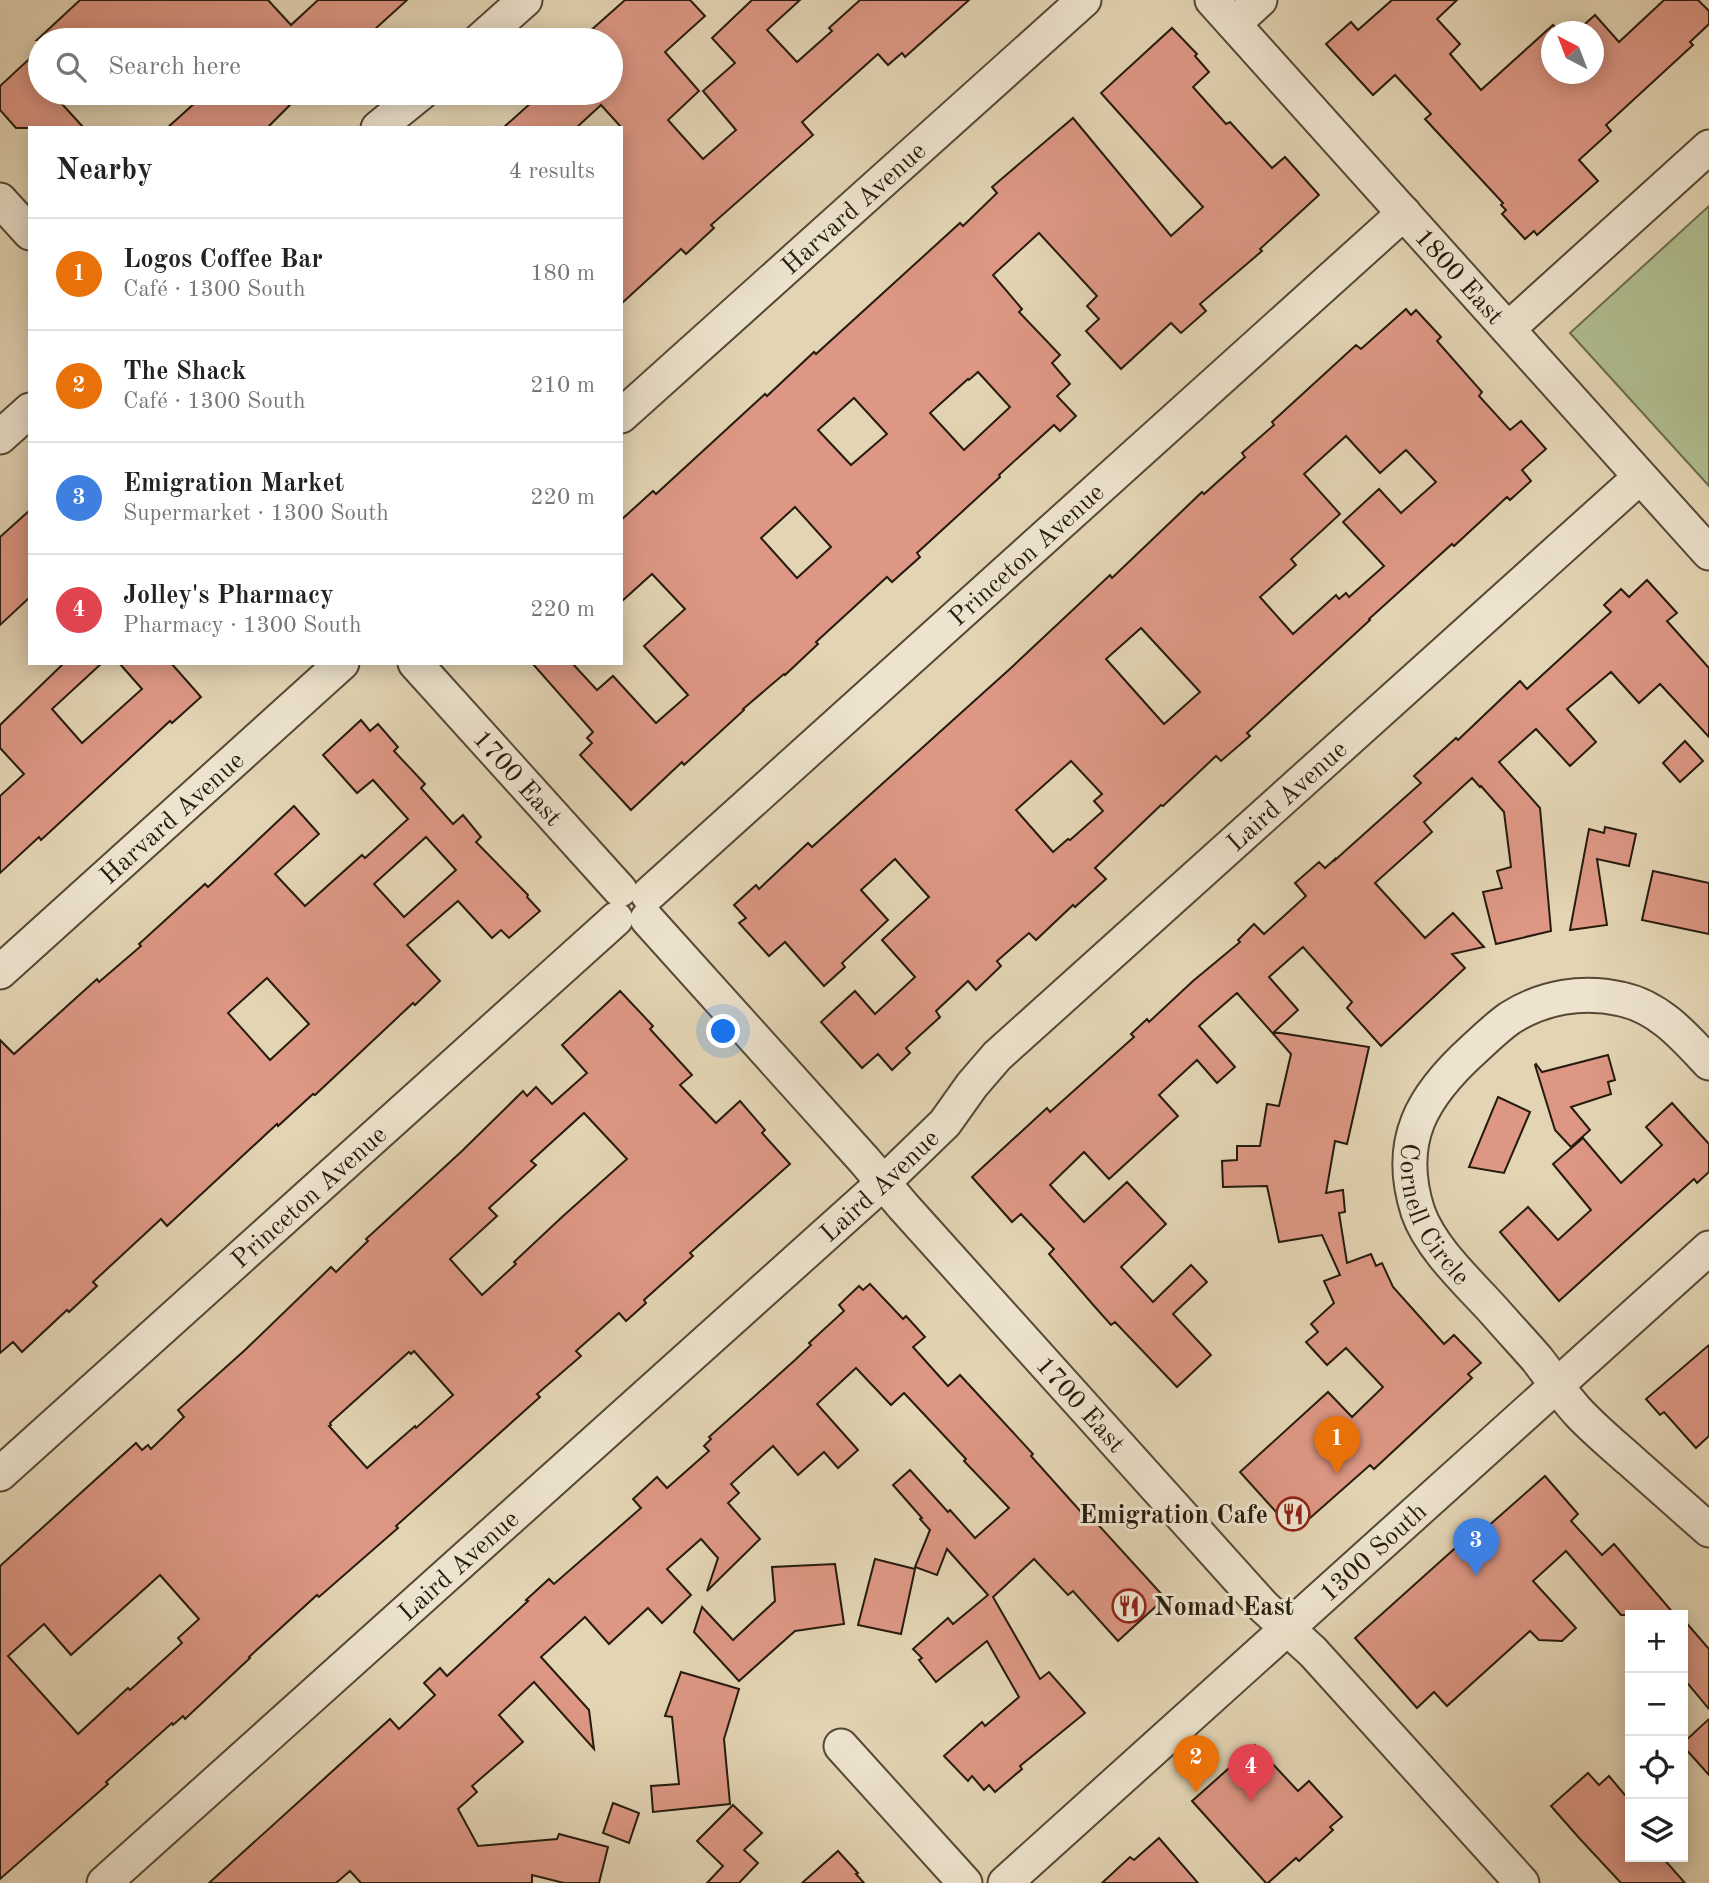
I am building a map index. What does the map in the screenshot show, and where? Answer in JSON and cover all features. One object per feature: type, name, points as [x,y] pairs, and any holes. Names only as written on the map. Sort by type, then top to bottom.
[{"type":"street","points":[[494,28],[525,0]]},
{"type":"street","name":"Harvard Avenue","points":[[623,414],[1084,0]]},
{"type":"street","name":"1800 East","points":[[1212,0],[1709,553]]},
{"type":"street","points":[[1234,24],[1261,0]]},
{"type":"street","points":[[380,126],[406,105]]},
{"type":"street","points":[[1508,329],[1709,148]]},
{"type":"street","points":[[0,200],[28,231]]},
{"type":"street","name":"Princeton Avenue","points":[[0,1474],[1404,213]]},
{"type":"street","points":[[0,437],[28,412]]},
{"type":"street","name":"Laird Avenue","points":[[104,1883],[884,1182],[946,1122],[997,1056],[1640,477]]},
{"type":"street","name":"Harvard Avenue","points":[[0,972],[340,665]]},
{"type":"street","name":"1700 East","points":[[417,665],[1264,1607],[1313,1651],[1522,1883]]},
{"type":"street","name":"Cornell Circle","points":[[1709,1063],[1670,1023],[1648,1009],[1623,999],[1601,996],[1578,995],[1554,999],[1531,1006],[1508,1019],[1441,1080],[1425,1104],[1410,1150],[1413,1194],[1419,1215],[1448,1260],[1537,1359],[1579,1413],[1709,1530]]},
{"type":"street","name":"1300 South","points":[[1005,1883],[1709,1248]]},
{"type":"street","points":[[841,1746],[965,1883]]},
{"type":"green space","points":[[1709,206],[1709,486],[1570,333]]},
{"type":"building","points":[[80,0],[268,0],[291,25],[318,0],[407,0],[376,28],[50,28]]},
{"type":"building","points":[[625,0],[690,0],[705,16],[665,52],[699,91],[668,120],[703,159],[736,130],[703,91],[735,63],[712,38],[752,0],[800,0],[767,30],[797,62],[832,31],[829,28],[860,0],[969,0],[905,57],[902,53],[888,65],[878,54],[802,122],[813,135],[711,225],[714,228],[686,254],[681,249],[623,302],[623,126],[601,105],[623,105],[623,28],[594,28]]},
{"type":"building","points":[[1392,0],[1457,0],[1437,19],[1460,44],[1450,54],[1481,90],[1541,36],[1541,84],[1604,84],[1604,25],[1619,42],[1664,0],[1698,0],[1709,11],[1709,24],[1690,42],[1693,45],[1606,125],[1611,131],[1579,160],[1598,181],[1537,235],[1534,231],[1525,239],[1502,214],[1506,210],[1501,205],[1503,203],[1425,119],[1431,114],[1395,75],[1373,95],[1326,44],[1351,22],[1358,30]]},
{"type":"building","points":[[1595,15],[1600,21],[1588,21]]},
{"type":"building","points":[[1172,28],[1197,54],[1195,56],[1209,72],[1193,87],[1226,124],[1230,122],[1272,168],[1285,157],[1319,195],[1260,249],[1262,251],[1200,304],[1206,311],[1181,333],[1171,323],[1121,369],[1086,331],[1099,319],[1087,306],[1097,296],[1039,233],[993,275],[1022,309],[1019,312],[1060,355],[1052,363],[1070,384],[1057,396],[1076,416],[1060,431],[1054,425],[917,553],[920,557],[892,582],[887,577],[816,642],[818,644],[785,675],[743,709],[684,765],[682,762],[631,810],[580,755],[592,743],[587,738],[593,732],[534,665],[574,665],[597,690],[613,676],[656,723],[688,695],[644,646],[685,609],[652,574],[623,600],[623,518],[653,491],[656,494],[765,394],[767,396],[814,352],[816,354],[960,223],[963,226],[997,193],[992,187],[1073,118],[1171,236],[1203,207],[1101,93]],"holes":[[[978,372],[1010,407],[964,450],[930,413]],[[854,398],[887,434],[851,465],[818,430]],[[795,507],[831,547],[797,578],[761,538]]]},
{"type":"building","points":[[28,60],[28,105],[63,105],[82,126],[16,128],[0,110],[0,86]]},
{"type":"building","points":[[193,105],[290,105],[269,126],[169,126]]},
{"type":"building","points":[[529,105],[601,105],[578,126],[505,126]]},
{"type":"building","points":[[1406,309],[1411,315],[1416,310],[1441,337],[1437,341],[1482,392],[1479,396],[1510,430],[1521,421],[1546,449],[1522,470],[1531,481],[1510,500],[1507,497],[1369,619],[1247,733],[1250,736],[1221,761],[1216,756],[1161,805],[1095,868],[1106,879],[1075,907],[1073,905],[1036,940],[1029,933],[997,961],[1001,966],[976,990],[968,981],[936,1011],[940,1017],[906,1048],[910,1053],[892,1070],[878,1054],[862,1068],[821,1022],[855,991],[875,1014],[915,977],[882,940],[929,897],[895,859],[861,890],[888,920],[842,963],[845,967],[824,986],[785,942],[769,956],[739,923],[746,918],[734,905],[756,885],[759,889],[808,843],[812,847],[1110,575],[1112,578],[1202,492],[1204,494],[1245,457],[1242,453],[1274,425],[1272,422],[1356,345],[1361,349]],"holes":[[[1346,436],[1380,473],[1406,450],[1436,482],[1401,513],[1379,489],[1343,522],[1384,566],[1349,597],[1346,593],[1339,599],[1336,595],[1293,634],[1260,597],[1296,565],[1291,559],[1340,514],[1304,474]],[[1141,628],[1200,692],[1164,724],[1106,659]],[[1071,761],[1102,794],[1094,801],[1103,811],[1053,852],[1016,810]]]},
{"type":"building","points":[[28,512],[28,599],[0,625],[0,537]]},
{"type":"building","points":[[1647,580],[1677,613],[1667,621],[1709,668],[1709,737],[1660,684],[1639,703],[1611,672],[1567,709],[1596,742],[1570,766],[1536,729],[1499,762],[1540,808],[1551,931],[1496,944],[1483,892],[1502,888],[1497,871],[1511,867],[1504,812],[1472,778],[1424,822],[1432,832],[1375,883],[1425,938],[1453,913],[1484,947],[1452,954],[1465,968],[1381,1046],[1347,1008],[1352,1002],[1303,947],[1269,977],[1298,1010],[1274,1032],[1369,1047],[1347,1144],[1335,1141],[1326,1193],[1343,1190],[1345,1212],[1339,1213],[1347,1263],[1371,1254],[1376,1266],[1382,1263],[1393,1287],[1444,1344],[1454,1335],[1481,1363],[1468,1374],[1472,1378],[1374,1469],[1370,1465],[1301,1526],[1287,1524],[1240,1472],[1328,1392],[1352,1417],[1383,1387],[1346,1348],[1327,1365],[1306,1342],[1318,1332],[1311,1324],[1334,1303],[1324,1281],[1340,1275],[1322,1235],[1279,1242],[1267,1186],[1223,1187],[1222,1161],[1237,1160],[1237,1146],[1260,1146],[1267,1104],[1279,1106],[1291,1054],[1237,993],[1199,1026],[1235,1067],[1217,1083],[1197,1060],[1159,1095],[1178,1116],[1109,1179],[1084,1152],[1050,1185],[1084,1222],[1127,1182],[1166,1224],[1121,1267],[1153,1302],[1191,1265],[1207,1282],[1173,1314],[1211,1355],[1177,1387],[1115,1322],[1111,1325],[1049,1254],[1054,1249],[1021,1214],[1012,1222],[972,1177],[1047,1108],[1050,1112],[1134,1037],[1131,1034],[1147,1019],[1149,1022],[1240,942],[1238,940],[1254,924],[1264,934],[1306,896],[1295,883],[1319,862],[1325,868],[1421,783],[1414,776],[1456,738],[1458,740],[1520,681],[1527,689],[1611,612],[1604,605],[1621,589],[1629,597]]},
{"type":"building","points":[[62,665],[100,665],[52,709],[82,743],[142,689],[121,665],[173,665],[201,697],[172,723],[170,721],[41,840],[39,837],[0,873],[0,796],[24,774],[0,748],[0,725]]},
{"type":"building","points":[[361,720],[370,731],[378,724],[398,747],[394,751],[425,784],[421,788],[453,824],[463,815],[481,837],[476,842],[540,911],[509,938],[501,930],[492,938],[458,901],[407,945],[440,981],[315,1095],[278,1126],[277,1124],[167,1226],[161,1219],[93,1282],[97,1286],[22,1352],[13,1342],[0,1353],[0,1040],[14,1054],[97,979],[99,982],[141,946],[139,944],[205,884],[208,887],[294,806],[319,834],[275,874],[305,906],[362,855],[365,858],[408,819],[373,780],[357,793],[323,755]],"holes":[[[426,837],[456,870],[404,917],[374,884]],[[267,978],[309,1024],[270,1060],[228,1013]]]},
{"type":"building","points":[[1685,741],[1703,761],[1680,782],[1663,763]]},
{"type":"building","points":[[1605,827],[1636,834],[1629,866],[1597,859],[1607,925],[1570,930],[1589,829],[1604,833]]},
{"type":"building","points":[[1653,871],[1709,883],[1709,934],[1642,920]]},
{"type":"building","points":[[620,991],[653,1026],[650,1029],[692,1075],[680,1085],[716,1123],[740,1101],[765,1130],[762,1133],[790,1164],[690,1253],[693,1256],[644,1300],[646,1303],[626,1321],[619,1313],[576,1351],[581,1356],[537,1394],[540,1397],[396,1526],[398,1528],[319,1597],[317,1595],[185,1719],[183,1716],[173,1725],[172,1723],[106,1782],[108,1784],[0,1879],[0,1566],[136,1443],[142,1450],[148,1445],[151,1449],[184,1417],[178,1410],[331,1267],[336,1272],[368,1241],[366,1239],[523,1091],[527,1096],[536,1087],[552,1104],[587,1073],[562,1045]],"holes":[[[584,1113],[627,1159],[514,1262],[516,1264],[482,1295],[450,1259],[497,1216],[489,1208],[536,1165],[531,1161]],[[414,1351],[453,1395],[367,1468],[329,1426],[330,1423],[409,1352],[411,1354]],[[160,1575],[199,1619],[178,1638],[182,1643],[78,1734],[8,1656],[44,1624],[71,1655]]]},
{"type":"building","points":[[1608,1055],[1615,1080],[1608,1082],[1611,1094],[1571,1107],[1590,1130],[1571,1147],[1555,1130],[1535,1065],[1542,1072]]},
{"type":"building","points":[[1498,1097],[1530,1112],[1504,1173],[1469,1167]]},
{"type":"building","points":[[1672,1103],[1709,1144],[1709,1172],[1697,1183],[1694,1179],[1559,1301],[1500,1232],[1528,1207],[1558,1240],[1591,1210],[1553,1164],[1583,1138],[1621,1183],[1662,1145],[1646,1127]]},
{"type":"building","points":[[870,1284],[903,1319],[906,1316],[925,1337],[913,1347],[948,1386],[960,1375],[1033,1454],[1031,1456],[1090,1522],[1093,1519],[1165,1598],[1118,1641],[1073,1591],[1068,1595],[1034,1559],[993,1597],[1040,1679],[1049,1672],[1085,1713],[1020,1766],[1022,1769],[995,1792],[989,1785],[984,1790],[972,1776],[968,1781],[944,1756],[982,1722],[985,1726],[1019,1697],[987,1641],[936,1682],[919,1660],[922,1658],[913,1649],[948,1618],[953,1624],[988,1595],[947,1549],[937,1575],[915,1567],[930,1530],[893,1485],[910,1470],[975,1538],[1009,1508],[904,1393],[891,1405],[856,1368],[817,1404],[858,1450],[838,1468],[824,1452],[798,1475],[773,1446],[731,1484],[739,1493],[728,1503],[760,1539],[707,1591],[718,1558],[701,1539],[667,1569],[691,1595],[662,1623],[648,1608],[609,1644],[585,1617],[541,1657],[589,1710],[594,1749],[534,1682],[499,1715],[523,1742],[472,1786],[477,1792],[458,1809],[478,1846],[557,1839],[559,1834],[608,1847],[599,1883],[564,1883],[532,1875],[532,1883],[361,1883],[350,1871],[336,1883],[209,1883],[390,1719],[399,1729],[435,1695],[424,1683],[440,1668],[447,1676],[549,1579],[554,1584],[641,1508],[633,1499],[657,1477],[667,1488],[709,1451],[704,1446],[711,1439],[709,1437],[811,1345],[809,1343],[844,1311],[839,1305],[859,1286],[863,1290]]},
{"type":"building","points":[[1709,1345],[1709,1436],[1696,1448],[1664,1412],[1660,1415],[1646,1399]]},
{"type":"building","points":[[1545,1476],[1578,1514],[1571,1521],[1602,1555],[1614,1544],[1671,1610],[1625,1610],[1625,1615],[1621,1615],[1566,1551],[1533,1581],[1576,1628],[1562,1641],[1539,1640],[1530,1631],[1447,1706],[1434,1692],[1417,1708],[1355,1638],[1482,1524],[1486,1528]]},
{"type":"building","points":[[875,1559],[915,1569],[901,1634],[858,1625]]},
{"type":"building","points":[[835,1564],[844,1624],[795,1631],[739,1681],[694,1632],[702,1607],[733,1640],[775,1601],[772,1567]]},
{"type":"building","points":[[1688,1625],[1709,1649],[1709,1709],[1688,1684]]},
{"type":"building","points":[[681,1672],[739,1689],[724,1739],[730,1804],[653,1812],[651,1786],[679,1784],[672,1717],[665,1716]]},
{"type":"building","points":[[1709,1719],[1709,1775],[1688,1752],[1688,1738]]},
{"type":"building","points":[[1255,1745],[1298,1791],[1309,1781],[1342,1817],[1330,1827],[1333,1830],[1299,1861],[1296,1858],[1268,1883],[1192,1801]]},
{"type":"building","points":[[1588,1773],[1599,1785],[1609,1776],[1625,1795],[1625,1862],[1666,1862],[1685,1883],[1621,1883],[1551,1806]]},
{"type":"building","points":[[613,1803],[639,1813],[629,1843],[603,1833]]},
{"type":"building","points":[[733,1805],[762,1833],[744,1850],[758,1863],[739,1883],[707,1883],[723,1866],[697,1841]]},
{"type":"building","points":[[1159,1838],[1198,1883],[1102,1883],[1130,1857],[1134,1860]]},
{"type":"building","points":[[838,1851],[864,1883],[802,1883]]},
{"type":"place","name":"Logos Coffee Bar","points":[[1337,1474]]},
{"type":"place","name":"Emigration Cafe","points":[[1293,1514]]},
{"type":"place","name":"Emigration Market","points":[[1476,1576]]},
{"type":"place","name":"Nomad East","points":[[1129,1606]]},
{"type":"place","name":"The Shack","points":[[1196,1793]]},
{"type":"place","name":"Jolley's Pharmacy","points":[[1251,1802]]}]
